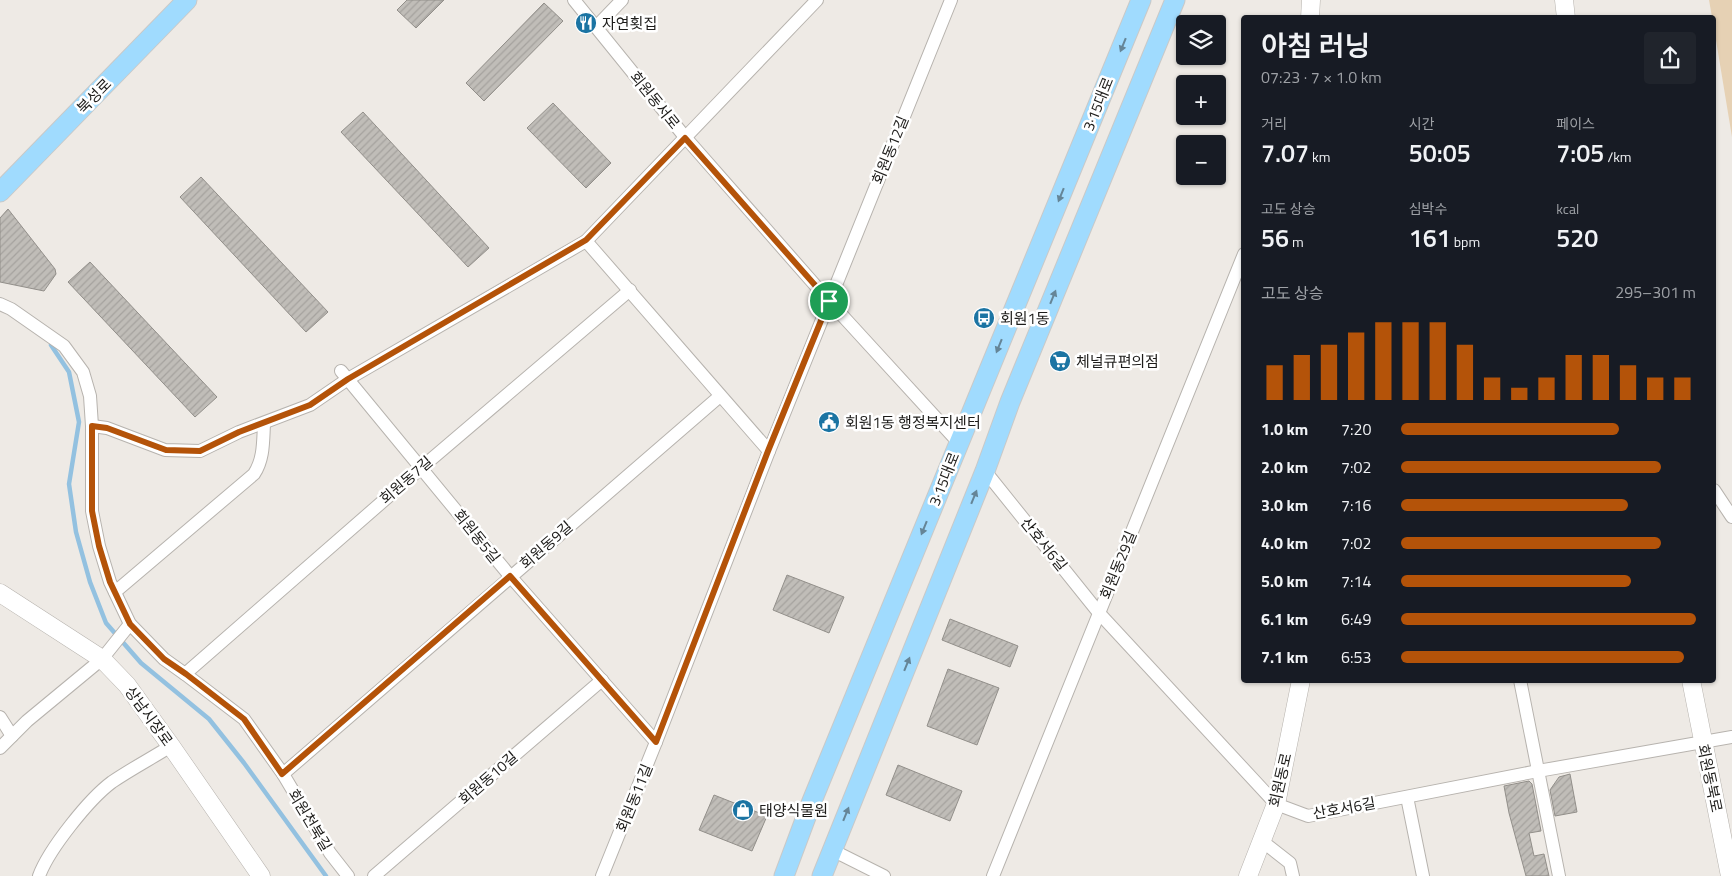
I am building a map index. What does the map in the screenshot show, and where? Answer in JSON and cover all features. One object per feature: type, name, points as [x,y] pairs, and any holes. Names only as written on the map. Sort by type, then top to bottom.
[{"type":"main road","name":"북성로","points":[[0,192],[188,0]]},
{"type":"main road","name":"3·15대로","points":[[784,876],[812,801],[1141,0]]},
{"type":"main road","name":"3·15대로","points":[[822,876],[985,471],[1014,392],[1175,0]]},
{"type":"main road","points":[[1310,15],[1311,0]]},
{"type":"main road","points":[[1564,0],[1566,15]]},
{"type":"main road","name":"상남시장로","points":[[0,593],[107,653],[127,686],[261,876]]},
{"type":"main road","name":"회원동로","points":[[1248,876],[1276,804],[1300,683]]},
{"type":"main road","name":"회원동북로","points":[[1692,683],[1730,876]]},
{"type":"street","name":"회원동서로","points":[[574,0],[685,138],[829,301],[959,443]]},
{"type":"street","points":[[596,28],[622,0]]},
{"type":"street","points":[[92,426],[107,428],[166,450],[200,451],[239,432],[310,405],[345,375],[586,240],[817,0]]},
{"type":"street","name":"회원동12길","points":[[829,301],[951,0]]},
{"type":"street","points":[[586,240],[768,451]]},
{"type":"street","name":"회원동29길","points":[[993,876],[1241,261]]},
{"type":"street","name":"회원동7길","points":[[186,674],[421,468],[630,290]]},
{"type":"street","name":"회원동11길","points":[[602,876],[656,742],[768,451],[829,301]]},
{"type":"street","name":"회원천북길","points":[[0,304],[64,346],[82,372],[90,396],[92,511],[99,546],[128,627],[164,659],[244,719],[282,774],[330,853],[348,876]]},
{"type":"street","name":"회원동5길","points":[[345,375],[510,576],[656,742]]},
{"type":"street","name":"회원동9길","points":[[282,774],[720,396]]},
{"type":"street","points":[[115,592],[254,474],[259,467],[262,457],[264,424]]},
{"type":"street","name":"산호서6길","points":[[985,471],[1099,613],[1276,804],[1308,816],[1538,771],[1732,737]]},
{"type":"street","points":[[1716,493],[1732,517]]},
{"type":"street","points":[[0,748],[27,721],[107,653],[128,627]]},
{"type":"street","name":"회원동10길","points":[[374,876],[602,680]]},
{"type":"street","points":[[1521,683],[1559,876]]},
{"type":"street","points":[[0,717],[12,736]]},
{"type":"street","points":[[39,876],[41,869],[58,843],[94,799],[111,783],[171,746]]},
{"type":"street","points":[[1406,797],[1423,876]]},
{"type":"street","points":[[1262,842],[1290,863],[1293,876]]},
{"type":"street","points":[[832,850],[884,876]]},
{"type":"shaded area","points":[[1709,0],[1732,0],[1732,137],[1716,40],[1716,15],[1712,15]]},
{"type":"building","points":[[407,0],[444,0],[416,28],[397,10]]},
{"type":"building","points":[[544,3],[563,21],[484,101],[466,83]]},
{"type":"building","points":[[553,103],[611,163],[586,188],[527,128]]},
{"type":"building","points":[[363,112],[489,248],[468,267],[341,132]]},
{"type":"building","points":[[201,177],[328,312],[306,332],[180,197]]},
{"type":"building","points":[[8,209],[55,269],[56,274],[44,291],[0,282],[0,218]]},
{"type":"building","points":[[90,262],[217,397],[195,417],[68,282]]},
{"type":"building","points":[[787,575],[844,597],[829,633],[773,610]]},
{"type":"building","points":[[950,619],[1018,646],[1010,667],[942,640]]},
{"type":"building","points":[[948,669],[999,688],[977,745],[927,726]]},
{"type":"building","points":[[898,765],[962,791],[950,821],[886,795]]},
{"type":"building","points":[[1570,774],[1577,812],[1555,816],[1550,790],[1559,777]]},
{"type":"building","points":[[1529,781],[1532,784],[1541,831],[1529,833],[1534,856],[1544,854],[1549,876],[1526,876],[1509,813],[1504,786]]},
{"type":"building","points":[[714,795],[767,816],[752,851],[699,830]]},
{"type":"waterway","points":[[51,345],[69,372],[79,422],[69,484],[76,532],[90,582],[106,623],[141,663],[209,719],[244,763],[326,876]]},
{"type":"place","name":"자연횟집","points":[[586,23]]},
{"type":"place","name":"회원1동","points":[[984,318]]},
{"type":"place","name":"체널큐편의점","points":[[1060,361]]},
{"type":"place","name":"회원1동 행정복지센터","points":[[829,422]]},
{"type":"place","name":"태양식물원","points":[[743,810]]},
{"type":"route","points":[[685,138],[829,301],[768,451],[656,742],[510,576],[282,774],[244,719],[164,659],[130,624],[110,582],[99,546],[92,511],[92,426],[107,428],[166,450],[200,451],[239,432],[270,422],[310,405],[348,379],[586,240],[685,138]]}]
